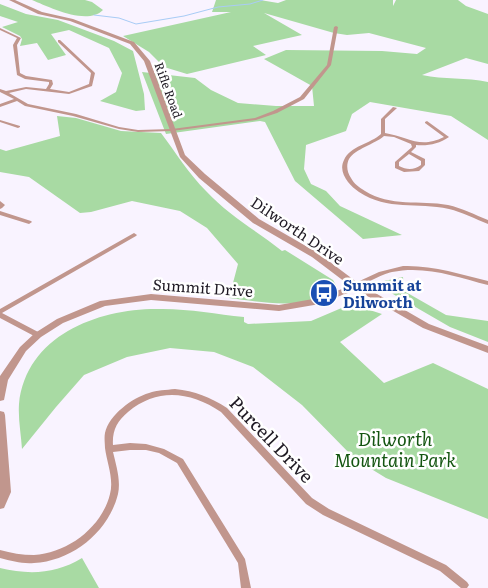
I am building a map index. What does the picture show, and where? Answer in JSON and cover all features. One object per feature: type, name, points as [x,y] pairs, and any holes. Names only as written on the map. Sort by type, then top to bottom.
[{"type":"street","name":"Rifle Road","points":[[11,0],[40,13],[71,20],[132,43],[147,61],[172,130]]},
{"type":"street","points":[[2,92],[27,105],[138,131],[172,130],[256,119],[275,112],[302,98],[329,65],[336,27]]},
{"type":"street","points":[[0,29],[19,38],[15,45],[18,74],[21,77],[51,81],[52,84],[47,90]]},
{"type":"street","points":[[2,92],[26,88],[69,93],[90,85],[93,73],[59,41]]},
{"type":"street","points":[[0,106],[16,100]]},
{"type":"street","points":[[395,108],[383,119],[383,134],[377,141],[360,148],[349,156],[345,169],[346,175],[352,183],[378,200],[389,204],[450,207],[488,222]]},
{"type":"street","points":[[0,121],[18,127]]},
{"type":"street","points":[[383,134],[427,145],[437,143],[447,137],[426,122]]},
{"type":"street","name":"Dilworth Drive","points":[[172,130],[182,156],[202,176],[256,221],[315,255],[355,286],[426,326],[488,350]]},
{"type":"street","points":[[408,152],[423,160],[423,165],[417,170],[404,170],[397,167],[397,162],[408,152],[414,147],[413,143]]},
{"type":"street","points":[[0,202],[2,205],[0,207]]},
{"type":"street","points":[[0,213],[29,222]]},
{"type":"street","points":[[38,335],[0,313],[134,235]]},
{"type":"street","points":[[355,286],[393,269],[412,268],[431,270],[488,283]]},
{"type":"street","name":"Summit Drive","points":[[0,397],[3,379],[23,350],[38,335],[60,322],[103,303],[152,297],[278,308],[314,302],[355,286]]},
{"type":"street","name":"Purcell Drive","points":[[0,554],[9,557],[44,559],[73,548],[90,536],[106,513],[115,492],[109,450],[109,433],[118,416],[133,403],[156,392],[177,391],[196,394],[212,400],[224,410],[309,501],[326,512],[443,568],[464,585]]},
{"type":"street","points":[[0,415],[5,492],[0,504]]},
{"type":"street","points":[[109,450],[150,446],[180,461],[242,562],[246,588]]},
{"type":"green space","points":[[32,0],[85,0],[92,2],[103,10],[88,16],[78,16]]},
{"type":"green space","points":[[216,0],[260,0],[278,3],[286,0],[393,0],[393,6],[396,0],[458,0],[466,6],[488,14],[488,64],[466,58],[422,75],[488,82],[488,140],[451,116],[370,102],[352,114],[346,131],[306,145],[304,169],[311,184],[326,191],[340,206],[402,235],[363,239],[295,181],[265,122],[260,121],[166,134],[142,72],[195,78],[211,90],[238,103],[314,106],[312,86],[264,59],[286,50],[382,51],[417,54],[426,48],[369,33],[347,35],[334,33],[264,13],[302,35],[253,46],[266,55],[187,74],[164,67],[149,52],[123,36],[231,12],[212,12]]},
{"type":"green space","points":[[0,4],[26,14],[58,20],[114,41],[133,51],[144,94],[145,110],[136,111],[100,101],[116,92],[122,73],[109,48],[69,30],[51,34],[66,55],[48,60],[37,43],[20,46],[22,39],[20,36],[2,27],[18,22],[0,16]]},
{"type":"green space","points":[[57,116],[76,118],[121,131],[161,133],[194,178],[224,208],[282,251],[285,250],[333,280],[337,287],[326,295],[300,303],[271,303],[229,298],[238,264],[207,228],[180,211],[132,201],[80,213],[29,177],[0,172],[0,149],[6,151],[60,136]]},
{"type":"green space","points":[[403,277],[404,291],[446,315],[488,321],[488,342],[450,327],[386,290],[383,285],[384,281]]},
{"type":"green space","name":"Dilworth Mountain Park","points":[[351,304],[382,314],[340,342],[384,383],[433,363],[488,389],[488,519],[386,478],[355,459],[302,405],[253,367],[214,352],[170,348],[127,357],[84,375],[22,449],[19,404],[24,380],[35,360],[50,344],[68,331],[89,321],[133,310],[167,309],[244,317],[244,322],[248,324],[311,321]]},
{"type":"green space","points":[[82,558],[99,588],[0,588],[0,568],[21,572],[42,572],[62,567]]},
{"type":"waterway","points":[[94,15],[119,18],[136,24],[184,16],[218,7],[250,4],[263,0]]},
{"type":"place","name":"Summit at Dilworth","points":[[324,293]]}]
